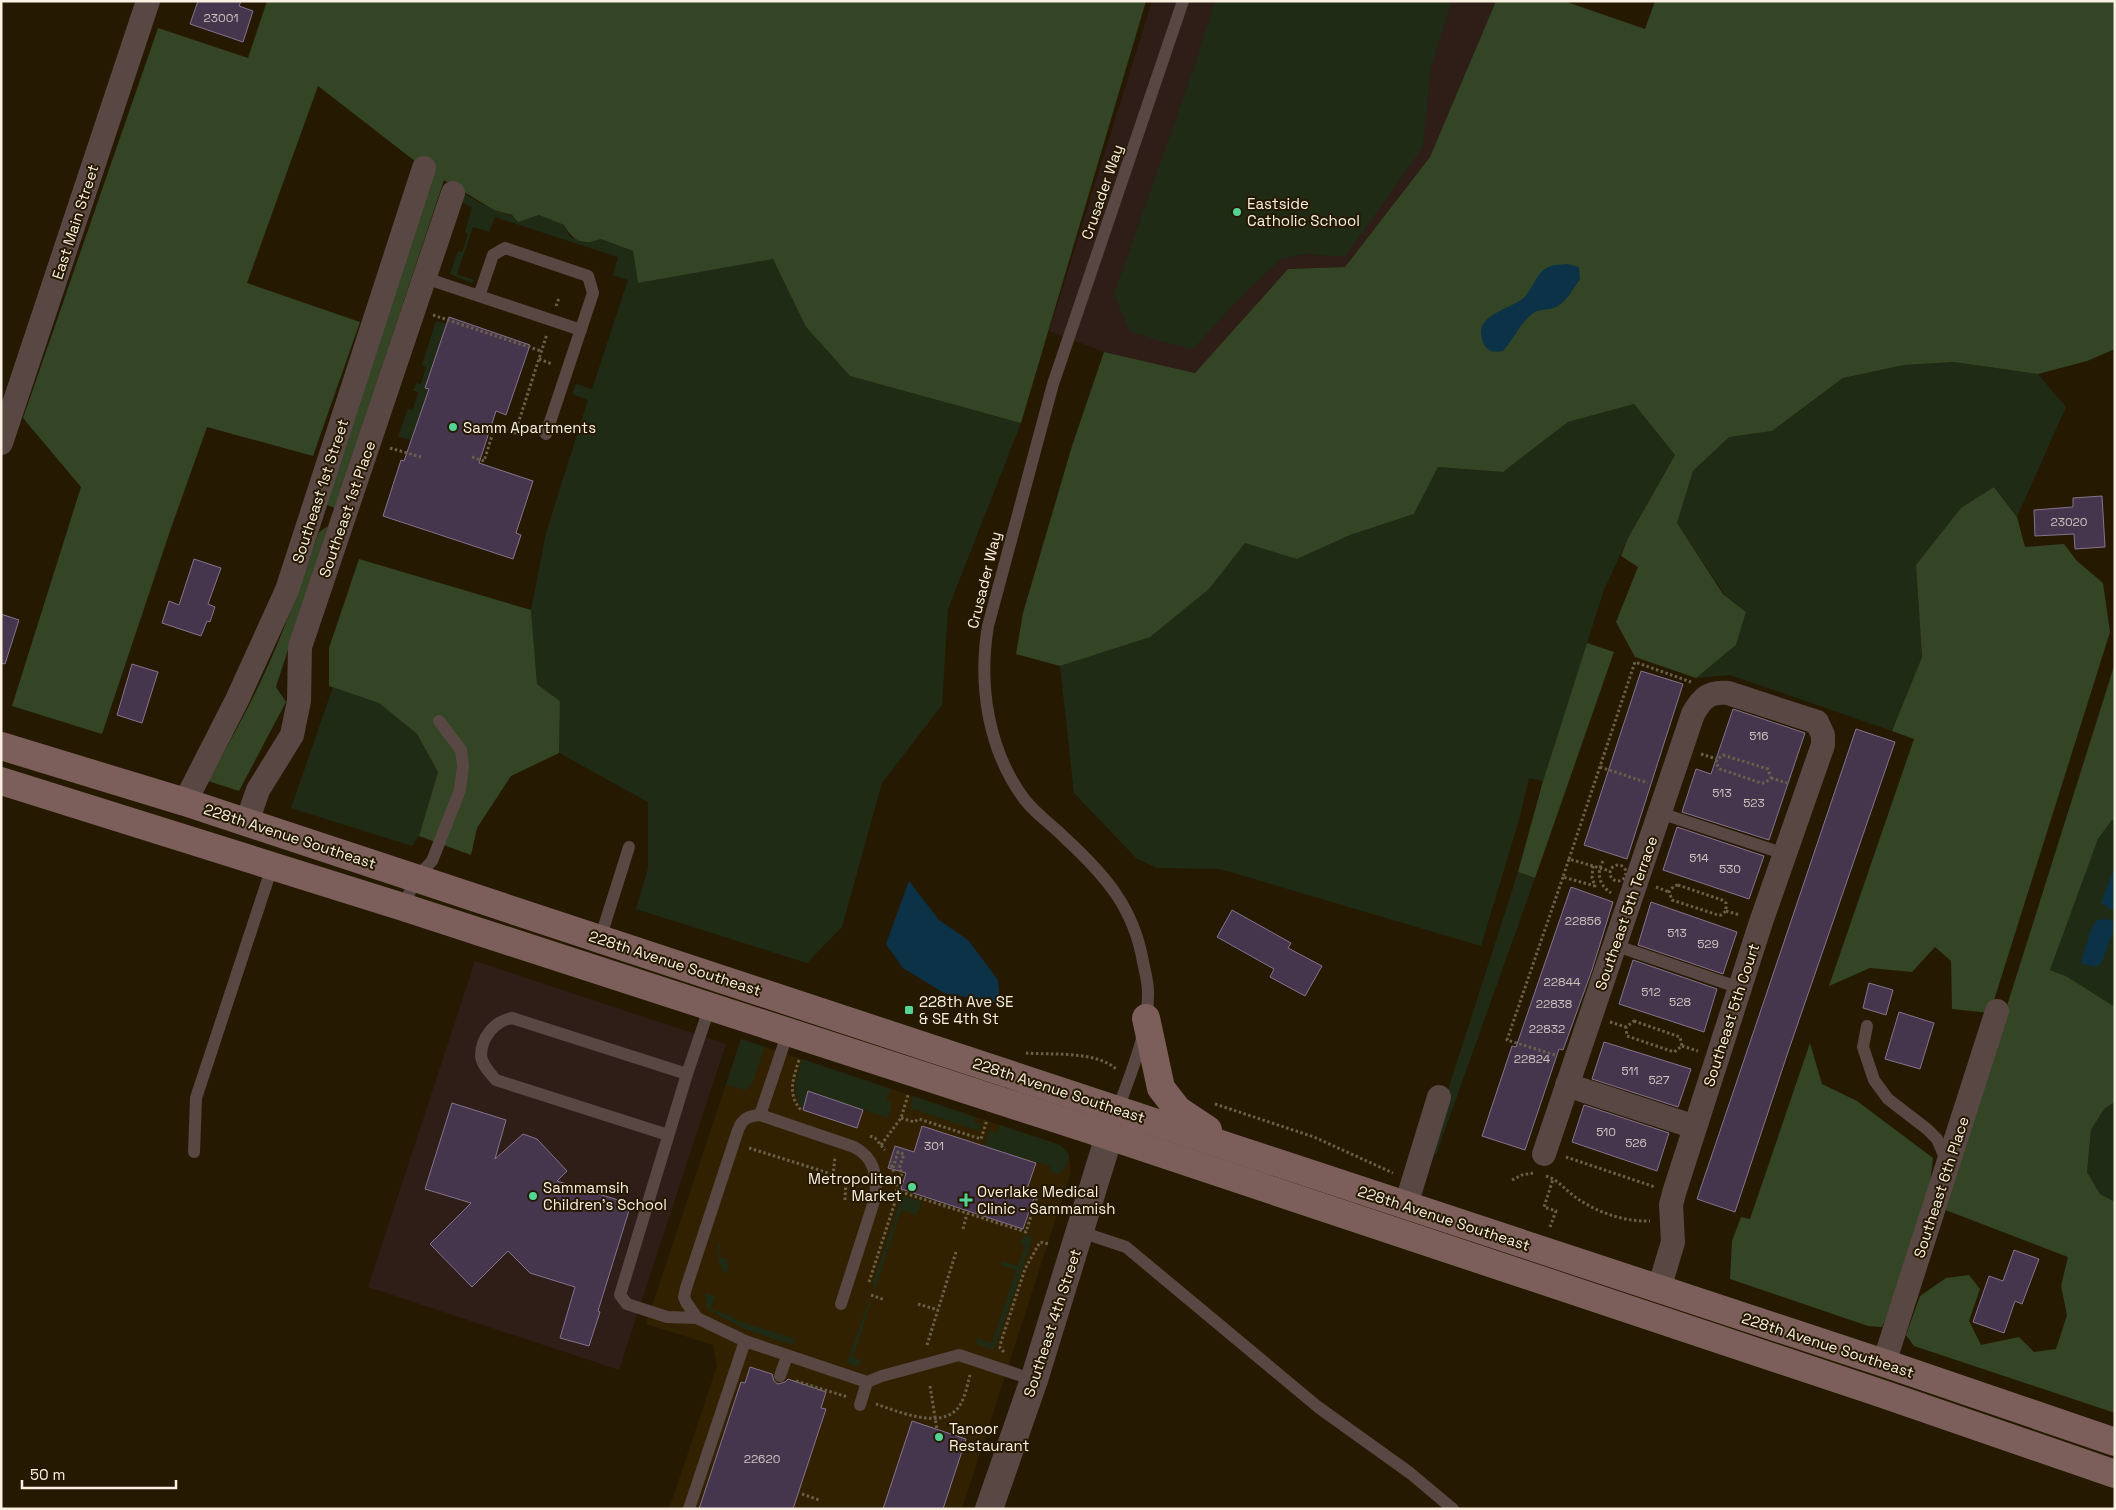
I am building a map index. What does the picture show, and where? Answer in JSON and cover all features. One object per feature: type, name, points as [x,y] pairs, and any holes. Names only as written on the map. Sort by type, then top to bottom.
[{"type":"main road","name":"228th Avenue Southeast","points":[[1,746],[247,822],[1884,1363],[2115,1442]]},
{"type":"main road","name":"228th Avenue Southeast","points":[[1,781],[403,907],[1109,1136],[1858,1386],[2115,1474]]},
{"type":"main road","points":[[1146,1018],[1161,1088],[1178,1110],[1214,1133],[1280,1163]]},
{"type":"street","name":"East Main Street","points":[[1,443],[148,1]]},
{"type":"street","name":"Southeast 1st Street","points":[[185,802],[237,700],[287,590],[424,168]]},
{"type":"street","name":"Southeast 1st Place","points":[[247,822],[258,790],[292,735],[299,701],[300,647],[453,192]]},
{"type":"street","name":"Southeast 5th Court","points":[[1659,1289],[1673,1242],[1671,1204],[1674,1193],[1740,988],[1823,745],[1823,735],[1817,722],[1728,692],[1713,692],[1699,704]]},
{"type":"street","name":"Southeast 5th Terrace","points":[[1542,1163],[1693,714],[1699,704]]},
{"type":"street","name":"Southeast 6th Place","points":[[1884,1363],[1997,1011]]},
{"type":"street","points":[[1567,1085],[1695,1127]]},
{"type":"street","points":[[1406,1205],[1439,1098]]},
{"type":"street","name":"Southeast 4th Street","points":[[989,1509],[1034,1380],[1109,1136]]},
{"type":"lane","name":"Crusader Way","points":[[1109,1136],[1141,1042],[1146,1018],[1148,991],[1141,946],[1121,901],[1095,866],[1026,801],[1009,775],[997,750],[988,716],[984,650],[988,626],[1053,384],[1184,1]]},
{"type":"lane","points":[[479,296],[493,255],[504,248],[588,276],[593,294],[546,434]]},
{"type":"lane","points":[[425,278],[581,330]]},
{"type":"lane","points":[[403,907],[416,878],[432,861],[460,790],[463,766],[461,750],[440,721]]},
{"type":"lane","points":[[1660,813],[1785,854]]},
{"type":"lane","points":[[600,939],[629,847]]},
{"type":"lane","points":[[194,1152],[196,1098],[272,866]]},
{"type":"lane","points":[[1614,945],[1740,988]]},
{"type":"lane","points":[[710,1006],[668,1135],[620,1295],[627,1304],[667,1317],[696,1318],[745,1341],[868,1382],[882,1376],[959,1355],[1034,1380]]},
{"type":"lane","points":[[668,1135],[496,1080],[486,1068],[481,1056],[484,1043],[490,1030],[501,1020],[512,1018],[687,1074]]},
{"type":"lane","points":[[1867,1026],[1864,1047],[1874,1080],[1888,1099],[1937,1139],[1948,1164]]},
{"type":"lane","points":[[760,1115],[788,1032]]},
{"type":"lane","points":[[696,1318],[688,1309],[684,1296],[691,1272],[741,1122],[746,1118],[760,1115],[854,1147],[864,1152],[871,1161],[876,1180],[876,1195],[841,1304]]},
{"type":"lane","points":[[1081,1232],[1126,1246],[1318,1407],[1410,1473],[1453,1509]]},
{"type":"lane","points":[[690,1509],[745,1341]]},
{"type":"lane","points":[[784,1377],[787,1356]]},
{"type":"lane","points":[[860,1404],[868,1382]]},
{"type":"path","points":[[472,457],[484,461],[495,426],[515,433],[559,298]]},
{"type":"path","points":[[433,315],[541,351]]},
{"type":"path","points":[[539,359],[558,365]]},
{"type":"path","points":[[388,447],[421,458]]},
{"type":"path","points":[[1575,1062],[1507,1040],[1635,662],[1691,681],[1699,704]]},
{"type":"path","points":[[1724,754],[1768,770],[1771,778],[1765,784],[1761,783],[1720,769],[1716,762],[1717,759],[1724,754]]},
{"type":"path","points":[[1600,766],[1668,790]]},
{"type":"path","points":[[1569,859],[1610,871]]},
{"type":"path","points":[[1603,861],[1599,877],[1605,889],[1610,893],[1631,898]]},
{"type":"path","points":[[1563,877],[1595,886],[1592,878],[1593,866]]},
{"type":"path","points":[[1678,885],[1722,900],[1726,903],[1726,911],[1721,916],[1718,916],[1672,900],[1670,896],[1671,888],[1678,885]]},
{"type":"path","points":[[1634,1021],[1680,1037],[1682,1046],[1674,1052],[1627,1036],[1626,1028],[1634,1021]]},
{"type":"path","points":[[881,1145],[901,1118],[908,1095]]},
{"type":"path","points":[[901,1118],[914,1122],[918,1119],[981,1139],[985,1127]]},
{"type":"path","points":[[747,1147],[833,1176],[861,1183]]},
{"type":"path","points":[[893,1168],[898,1152],[904,1154],[899,1169],[902,1172]]},
{"type":"path","points":[[833,1176],[835,1156]]},
{"type":"path","points":[[1542,1163],[1553,1179],[1578,1199],[1608,1214],[1647,1221],[1672,1219]]},
{"type":"path","points":[[1512,1180],[1542,1163],[1674,1193]]},
{"type":"path","points":[[904,1167],[898,1191],[1026,1232],[1038,1193]]},
{"type":"path","points":[[1550,1228],[1556,1211],[1544,1207],[1553,1179]]},
{"type":"path","points":[[845,1200],[846,1180]]},
{"type":"path","points":[[963,1229],[967,1214]]},
{"type":"path","points":[[1005,1353],[1000,1348],[1001,1342],[1025,1269],[1040,1242],[1049,1244]]},
{"type":"path","points":[[927,1345],[956,1252]]},
{"type":"path","points":[[870,1295],[885,1300]]},
{"type":"path","points":[[918,1304],[938,1310]]},
{"type":"path","points":[[874,1403],[920,1418],[946,1416],[957,1409],[971,1375],[979,1377]]},
{"type":"path","points":[[784,1377],[844,1396],[850,1395]]},
{"type":"path","points":[[930,1386],[937,1430]]},
{"type":"path","points":[[802,1494],[819,1500]]},
{"type":"shaded area","name":"Eastside Catholic School","points":[[1152,1],[1496,1],[1430,157],[1345,267],[1288,269],[1195,373],[1104,352],[1049,331]]},
{"type":"shaded area","points":[[475,961],[726,1044],[619,1370],[368,1287]]},
{"type":"shaded area","points":[[741,1039],[1060,1145],[1069,1154],[1071,1172],[962,1509],[669,1509],[717,1366],[713,1345],[646,1324]]},
{"type":"green space","points":[[267,1],[1146,1],[1021,423],[850,376],[806,327],[773,259],[638,283],[633,251],[601,239],[589,242],[579,241],[571,235],[564,225],[539,215],[518,222],[512,215],[494,210],[444,180],[335,508],[324,504],[429,172],[318,86],[247,283],[360,322],[313,456],[207,427],[102,734],[12,706],[81,487],[23,418],[158,28],[248,58]]},
{"type":"green space","name":"Eastside Catholic School","points":[[1215,1],[1452,1],[1431,67],[1423,147],[1345,257],[1304,254],[1280,260],[1237,301],[1193,349],[1129,331],[1114,294],[1196,62]]},
{"type":"green space","points":[[1496,1],[1564,1],[1645,29],[1655,1],[2115,1],[2115,349],[2087,361],[2038,374],[1954,362],[1904,365],[1843,378],[1772,431],[1729,437],[1693,471],[1677,523],[1723,594],[1746,612],[1736,645],[1696,678],[1635,657],[1616,622],[1638,567],[1621,556],[1628,538],[1675,455],[1634,404],[1568,422],[1503,472],[1438,467],[1414,514],[1350,535],[1297,559],[1245,543],[1209,589],[1150,637],[1060,666],[1016,654],[1023,613],[1072,446],[1104,352],[1195,373],[1288,269],[1345,267],[1430,157]]},
{"type":"green space","points":[[465,194],[491,208],[512,216],[531,217],[539,215],[564,225],[570,237],[592,242],[601,239],[633,251],[638,283],[773,258],[806,327],[850,376],[1021,423],[948,609],[942,705],[882,783],[842,927],[807,963],[636,909],[648,868],[648,802],[559,753],[560,701],[537,684],[531,610],[546,533],[588,400],[572,394],[576,384],[592,389],[628,280],[613,275],[618,257],[495,217],[489,232],[473,227],[457,274],[474,280],[472,283],[450,274],[458,251],[462,252],[468,234],[465,232],[472,207],[458,201],[458,195]]},
{"type":"green space","points":[[436,321],[447,324],[425,388],[429,389],[411,440],[398,437],[408,409],[412,410],[419,392],[413,391],[416,383],[421,384],[426,367],[422,365]]},
{"type":"green space","points":[[1954,362],[2038,374],[2066,407],[2017,517],[1995,487],[1916,565],[1922,657],[1892,731],[1730,675],[1696,678],[1736,645],[1746,612],[1724,594],[1677,523],[1693,471],[1729,436],[1772,431],[1843,378],[1904,365]]},
{"type":"green space","points":[[1634,404],[1675,455],[1628,538],[1604,590],[1543,781],[1529,778],[1519,820],[1481,946],[1220,869],[1157,868],[1136,858],[1074,793],[1060,666],[1150,636],[1209,589],[1245,542],[1297,559],[1350,535],[1414,514],[1438,467],[1503,472],[1568,422]]},
{"type":"green space","points":[[1994,487],[2017,517],[2025,547],[2064,544],[2077,561],[2103,583],[2110,632],[1990,1013],[1952,1009],[1951,961],[1935,947],[1912,972],[1870,968],[1829,986],[1914,739],[1892,731],[1922,657],[1916,565],[1961,508]]},
{"type":"green space","points":[[328,526],[276,687],[286,702],[239,791],[208,781],[269,663],[292,607],[319,532]]},
{"type":"green space","points":[[359,559],[531,610],[537,684],[560,701],[559,753],[511,776],[477,828],[471,855],[419,836],[438,772],[417,734],[379,703],[329,686],[329,648]]},
{"type":"green space","points":[[1587,643],[1614,652],[1535,878],[1518,872],[1543,781]]},
{"type":"green space","points":[[2115,663],[2115,821],[2112,820],[2098,839],[2050,970],[2066,976],[2115,1007],[2115,1102],[2104,1109],[2091,1130],[2087,1172],[2100,1194],[2115,1202],[2115,1413],[1914,1346],[1906,1335],[1920,1296],[1946,1278],[1969,1275],[1980,1289],[1969,1321],[1981,1345],[2019,1337],[2034,1352],[2056,1349],[2067,1315],[2061,1286],[2068,1257],[1943,1209]]},
{"type":"green space","points":[[333,687],[379,703],[417,734],[438,772],[419,836],[412,846],[291,808]]},
{"type":"green space","points":[[2112,820],[2115,821],[2115,1007],[2066,976],[2050,970],[2098,839]]},
{"type":"green space","points":[[1518,872],[1535,878],[1436,1155],[1429,1153],[1445,1099]]},
{"type":"green space","points":[[741,1039],[765,1047],[752,1084],[746,1090],[726,1085]]},
{"type":"green space","points":[[1810,1043],[1822,1084],[1857,1101],[1933,1158],[1930,1184],[1901,1292],[1882,1327],[1868,1326],[1730,1279],[1732,1241],[1741,1217],[1750,1219]]},
{"type":"green space","points":[[802,1059],[891,1089],[886,1100],[892,1103],[888,1118],[809,1091],[803,1110],[796,1091]]},
{"type":"green space","points":[[913,1096],[975,1117],[974,1122],[981,1124],[978,1131],[910,1108]]},
{"type":"green space","points":[[2115,1102],[2115,1202],[2100,1194],[2087,1172],[2091,1130],[2104,1109]]},
{"type":"green space","points":[[1000,1125],[1060,1145],[1069,1154],[1064,1170],[1056,1174],[1052,1173],[1050,1166],[984,1146],[990,1130],[997,1133]]},
{"type":"green space","points":[[902,1196],[922,1201],[917,1215],[901,1210],[875,1290],[873,1289],[875,1284],[873,1283]]},
{"type":"green space","points":[[1024,1235],[1033,1238],[994,1350],[976,1344],[977,1338],[992,1343],[1016,1270],[1001,1265],[1002,1261],[1018,1266],[1025,1246],[1020,1245]]},
{"type":"green space","points":[[718,1243],[721,1244],[720,1257],[728,1260],[727,1274],[724,1273],[719,1262]]},
{"type":"green space","points":[[705,1294],[716,1297],[710,1309],[729,1315],[736,1320],[795,1339],[793,1345],[747,1330],[707,1309]]},
{"type":"green space","points":[[869,1301],[871,1302],[853,1357],[861,1360],[858,1367],[847,1363]]},
{"type":"water","points":[[1567,264],[1579,267],[1580,279],[1566,299],[1554,308],[1537,311],[1530,316],[1503,351],[1495,352],[1488,349],[1481,335],[1482,327],[1486,321],[1491,316],[1521,300],[1541,272],[1554,265]]},
{"type":"water","points":[[2115,866],[2115,909],[2111,909],[2101,903]]},
{"type":"water","points":[[909,881],[939,920],[968,940],[998,980],[1000,1003],[944,993],[903,968],[886,944]]},
{"type":"water","points":[[2109,919],[2115,923],[2115,926],[2102,962],[2096,967],[2081,963],[2090,932],[2097,920]]},
{"type":"building","points":[[198,1],[241,1],[239,6],[253,11],[243,42],[190,24]]},
{"type":"building","name":"Samm Apartments","points":[[449,317],[530,345],[506,415],[496,411],[479,463],[533,481],[516,533],[521,535],[513,559],[383,516],[401,460],[404,461],[429,389],[425,388]]},
{"type":"building","points":[[2102,496],[2105,547],[2075,549],[2074,534],[2035,536],[2034,510],[2073,507],[2073,498]]},
{"type":"building","points":[[194,559],[221,568],[208,604],[215,607],[210,622],[207,621],[201,636],[162,623],[169,601],[179,605]]},
{"type":"building","points":[[1,614],[19,620],[5,664],[1,663]]},
{"type":"building","points":[[132,664],[158,672],[142,723],[117,715]]},
{"type":"building","points":[[1641,671],[1683,684],[1627,859],[1584,845]]},
{"type":"building","points":[[1733,709],[1805,733],[1769,840],[1682,812],[1696,769],[1711,774]]},
{"type":"building","points":[[1856,729],[1895,742],[1735,1212],[1697,1199]]},
{"type":"building","points":[[1677,827],[1764,856],[1749,899],[1663,870]]},
{"type":"building","points":[[1571,887],[1613,902],[1592,970],[1563,1050],[1559,1049],[1525,1150],[1482,1136],[1512,1046],[1516,1047]]},
{"type":"building","points":[[1651,902],[1737,932],[1723,974],[1638,945]]},
{"type":"building","points":[[1232,910],[1291,943],[1288,948],[1322,966],[1305,996],[1270,977],[1274,969],[1217,937]]},
{"type":"building","points":[[1633,960],[1717,989],[1704,1032],[1619,1004]]},
{"type":"building","points":[[1869,983],[1893,990],[1886,1015],[1863,1008]]},
{"type":"building","points":[[1899,1012],[1934,1023],[1920,1069],[1885,1059]]},
{"type":"building","points":[[1604,1042],[1691,1069],[1678,1107],[1592,1079]]},
{"type":"building","points":[[808,1091],[863,1110],[857,1128],[803,1110]]},
{"type":"building","name":"Sammamsih Children's School","points":[[452,1103],[506,1120],[495,1159],[523,1134],[537,1139],[567,1171],[557,1181],[631,1204],[589,1346],[560,1338],[575,1287],[530,1273],[508,1251],[472,1287],[430,1244],[471,1203],[425,1189]]},
{"type":"building","points":[[1584,1105],[1669,1133],[1657,1171],[1572,1142]]},
{"type":"building","points":[[922,1126],[1036,1163],[1026,1192],[1035,1195],[1023,1229],[901,1189],[906,1173],[888,1168],[895,1146],[914,1152]]},
{"type":"building","points":[[2014,1250],[2039,1259],[2022,1304],[2015,1301],[2004,1333],[1973,1322],[1989,1276],[2003,1281]]},
{"type":"building","points":[[750,1367],[772,1374],[774,1381],[778,1384],[788,1379],[826,1392],[821,1408],[826,1409],[793,1509],[699,1509],[741,1382],[745,1383]]},
{"type":"building","points":[[912,1421],[966,1439],[943,1509],[883,1509]]},
{"type":"place","name":"Eastside Catholic School","points":[[1237,212]]},
{"type":"place","name":"Samm Apartments","points":[[453,427]]},
{"type":"place","name":"228th Ave SE & SE 4th St","points":[[909,1010]]},
{"type":"place","name":"Metropolitan Market","points":[[912,1187]]},
{"type":"place","name":"Sammamsih Children's School","points":[[533,1196]]},
{"type":"place","name":"Overlake Medical Clinic - Sammamish","points":[[966,1200]]},
{"type":"place","name":"Tanoor Restaurant","points":[[939,1437]]}]
